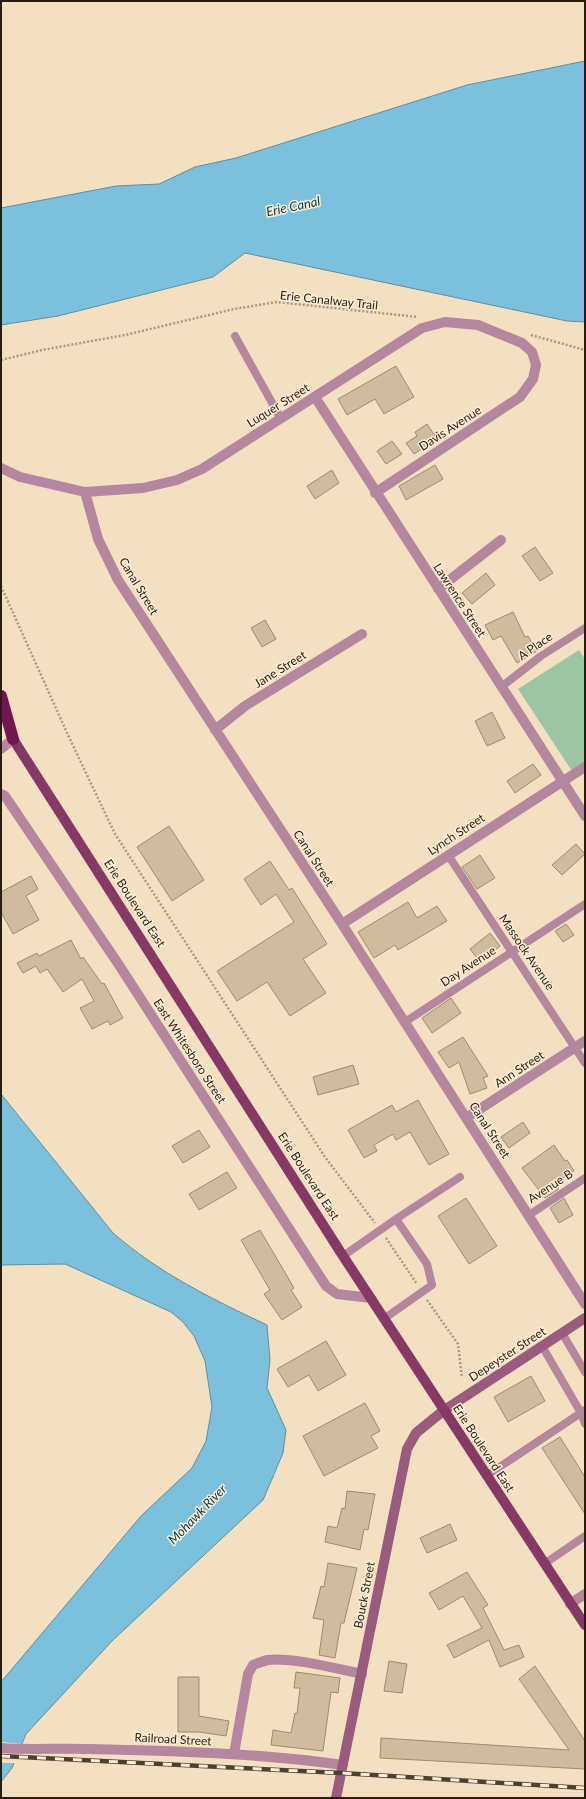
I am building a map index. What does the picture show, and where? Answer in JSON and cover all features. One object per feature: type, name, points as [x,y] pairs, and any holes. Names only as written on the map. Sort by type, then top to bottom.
[{"type":"highway","name":"Erie Boulevard East","points":[[1,696],[13,739]]},
{"type":"highway","name":"Erie Boulevard East","points":[[1,730],[13,739]]},
{"type":"main road","name":"Erie Boulevard East","points":[[13,739],[343,1256],[585,1625]]},
{"type":"street","name":"Luquer Street","points":[[84,492],[143,488],[177,480],[202,469],[422,328],[445,322],[478,325],[522,343],[532,352],[536,365],[533,379]]},
{"type":"street","name":"Davis Avenue","points":[[375,493],[520,397],[533,379]]},
{"type":"street","name":"Lawrence Street","points":[[315,398],[585,816]]},
{"type":"street","points":[[1,468],[20,477],[84,492]]},
{"type":"street","name":"Canal Street","points":[[84,492],[98,539],[118,580],[342,924],[585,1304]]},
{"type":"street","points":[[438,589],[501,540]]},
{"type":"street","name":"Jane Street","points":[[215,730],[245,706],[362,634]]},
{"type":"street","points":[[1,749],[13,739]]},
{"type":"street","name":"Lynch Street","points":[[342,924],[585,767]]},
{"type":"street","name":"East Whitesboro Street","points":[[1,794],[5,796],[119,965],[326,1286],[337,1294],[371,1298]]},
{"type":"street","name":"Ann Street","points":[[466,1118],[585,1041]]},
{"type":"street","name":"Depeyster Street","points":[[444,1411],[585,1318]]},
{"type":"street","name":"Bouck Street","points":[[336,1798],[407,1449],[416,1433],[444,1411]]},
{"type":"street","points":[[570,1604],[585,1594]]},
{"type":"street","points":[[234,1754],[248,1674],[253,1665],[267,1660],[283,1660],[326,1666],[362,1674]]},
{"type":"street","name":"Railroad Street","points":[[1,1748],[29,1750],[74,1748],[234,1754],[307,1760],[343,1766]]},
{"type":"lane","points":[[235,336],[281,419]]},
{"type":"lane","name":"A Place","points":[[501,687],[541,656],[585,628]]},
{"type":"lane","name":"Massock Avenue","points":[[448,855],[585,1063]]},
{"type":"lane","name":"Day Avenue","points":[[405,1022],[585,904]]},
{"type":"lane","points":[[343,1256],[460,1177]]},
{"type":"lane","name":"Avenue B","points":[[529,1215],[585,1178]]},
{"type":"lane","points":[[385,1318],[432,1285],[427,1264],[396,1219]]},
{"type":"lane","points":[[562,1333],[585,1372]]},
{"type":"lane","points":[[542,1346],[583,1411],[585,1424]]},
{"type":"lane","points":[[486,1476],[583,1411]]},
{"type":"lane","points":[[544,1564],[585,1536]]},
{"type":"path","name":"Erie Canalway Trail","points":[[1,360],[42,350],[125,335],[234,309],[277,302],[419,317]]},
{"type":"path","points":[[528,334],[585,350]]},
{"type":"path","points":[[1,586],[68,735],[115,834],[325,1157],[380,1230],[458,1344],[462,1378]]},
{"type":"green space","points":[[579,650],[585,659],[585,767],[574,774],[518,689]]},
{"type":"water","name":"Erie Canal","points":[[585,61],[585,322],[567,321],[245,253],[213,277],[58,316],[1,325],[1,208],[116,186],[159,184],[195,167],[236,158],[467,85]]},
{"type":"water","name":"Mohawk River","points":[[1,1094],[113,1233],[167,1273],[206,1295],[267,1325],[270,1360],[267,1388],[286,1430],[283,1453],[263,1500],[112,1641],[26,1734],[12,1768],[1,1782],[1,1682],[141,1516],[192,1468],[206,1441],[212,1407],[205,1361],[194,1336],[183,1322],[171,1312],[65,1264],[1,1265]]},
{"type":"pier","points":[[1,1742],[24,1744],[16,1763],[1,1763]]},
{"type":"building","points":[[396,366],[414,397],[384,414],[375,399],[347,415],[338,399]]},
{"type":"building","points":[[427,424],[437,439],[414,454],[406,443],[417,436],[415,432]]},
{"type":"building","points":[[392,441],[402,454],[386,464],[377,451]]},
{"type":"building","points":[[435,465],[443,479],[406,500],[399,486]]},
{"type":"building","points":[[332,470],[339,483],[315,499],[307,486]]},
{"type":"building","points":[[535,547],[553,573],[540,581],[522,556]]},
{"type":"building","points":[[486,573],[495,585],[472,604],[462,593]]},
{"type":"building","points":[[513,612],[525,637],[528,636],[537,651],[517,663],[501,636],[493,640],[485,625]]},
{"type":"building","points":[[265,620],[276,639],[262,647],[251,628]]},
{"type":"building","points":[[492,712],[505,738],[487,746],[475,721]]},
{"type":"building","points":[[533,764],[541,775],[515,793],[507,781]]},
{"type":"building","points":[[169,826],[204,880],[172,901],[137,847]]},
{"type":"building","points":[[576,844],[585,854],[562,875],[552,865]]},
{"type":"building","points":[[480,855],[495,878],[477,889],[462,867]]},
{"type":"building","points":[[270,861],[289,890],[292,888],[327,944],[303,959],[326,993],[290,1016],[267,982],[237,1001],[217,971],[294,922],[276,894],[261,905],[244,879]]},
{"type":"building","points":[[31,876],[38,889],[26,896],[39,920],[13,934],[1,912],[1,892]]},
{"type":"building","points":[[408,902],[417,918],[437,906],[447,921],[398,950],[395,945],[374,958],[358,932]]},
{"type":"building","points":[[566,924],[574,935],[563,942],[555,931]]},
{"type":"building","points":[[490,933],[500,946],[480,962],[470,949]]},
{"type":"building","points":[[71,940],[81,959],[83,957],[102,984],[104,983],[123,1018],[110,1025],[108,1021],[92,1029],[80,1008],[94,1001],[82,979],[63,992],[47,969],[40,973],[36,966],[23,973],[17,963],[37,953],[39,956]]},
{"type":"building","points":[[451,998],[461,1013],[432,1033],[422,1018]]},
{"type":"building","points":[[463,1037],[488,1076],[483,1078],[487,1088],[470,1094],[459,1062],[449,1068],[438,1052]]},
{"type":"building","points":[[353,1065],[359,1084],[318,1095],[313,1077]]},
{"type":"building","points":[[418,1100],[449,1154],[429,1165],[410,1132],[396,1140],[393,1134],[374,1145],[377,1151],[364,1158],[348,1130],[392,1105],[396,1112]]},
{"type":"building","points":[[523,1122],[530,1133],[509,1148],[501,1137]]},
{"type":"building","points":[[199,1130],[210,1147],[183,1163],[172,1146]]},
{"type":"building","points":[[554,1145],[574,1171],[555,1183],[559,1189],[545,1198],[522,1168]]},
{"type":"building","points":[[227,1172],[237,1188],[199,1210],[189,1194]]},
{"type":"building","points":[[466,1198],[497,1246],[469,1264],[438,1216]]},
{"type":"building","points":[[564,1198],[573,1215],[559,1223],[550,1208]]},
{"type":"building","points":[[260,1230],[294,1288],[291,1290],[302,1307],[282,1320],[264,1294],[270,1290],[241,1240]]},
{"type":"building","points":[[326,1341],[346,1375],[318,1391],[309,1375],[288,1387],[277,1369]]},
{"type":"building","points":[[531,1376],[545,1401],[508,1422],[494,1397]]},
{"type":"building","points":[[365,1403],[380,1431],[371,1436],[378,1448],[324,1476],[303,1436]]},
{"type":"building","points":[[560,1437],[585,1477],[585,1514],[542,1448]]},
{"type":"building","points":[[347,1491],[375,1494],[368,1530],[364,1529],[360,1550],[325,1542],[328,1526],[337,1528],[342,1508],[345,1509]]},
{"type":"building","points":[[450,1524],[457,1540],[427,1553],[420,1538]]},
{"type":"building","points":[[328,1563],[357,1568],[344,1623],[341,1623],[335,1658],[319,1655],[324,1620],[313,1618],[321,1586],[324,1587]]},
{"type":"building","points":[[467,1572],[488,1605],[483,1608],[504,1650],[519,1645],[524,1657],[500,1667],[489,1640],[454,1658],[447,1645],[482,1628],[463,1596],[439,1610],[429,1593]]},
{"type":"building","points":[[389,1661],[407,1664],[402,1693],[384,1691]]},
{"type":"building","points":[[535,1666],[585,1741],[585,1769],[380,1758],[381,1738],[569,1750],[519,1679]]},
{"type":"building","points":[[296,1672],[340,1678],[338,1693],[331,1692],[323,1751],[271,1745],[273,1730],[291,1733],[295,1713],[297,1714],[300,1688],[294,1688]]},
{"type":"building","points":[[178,1677],[199,1677],[199,1716],[229,1721],[226,1736],[199,1732],[178,1732]]},
{"type":"railway","points":[[1,1756],[341,1773],[585,1788]]}]
